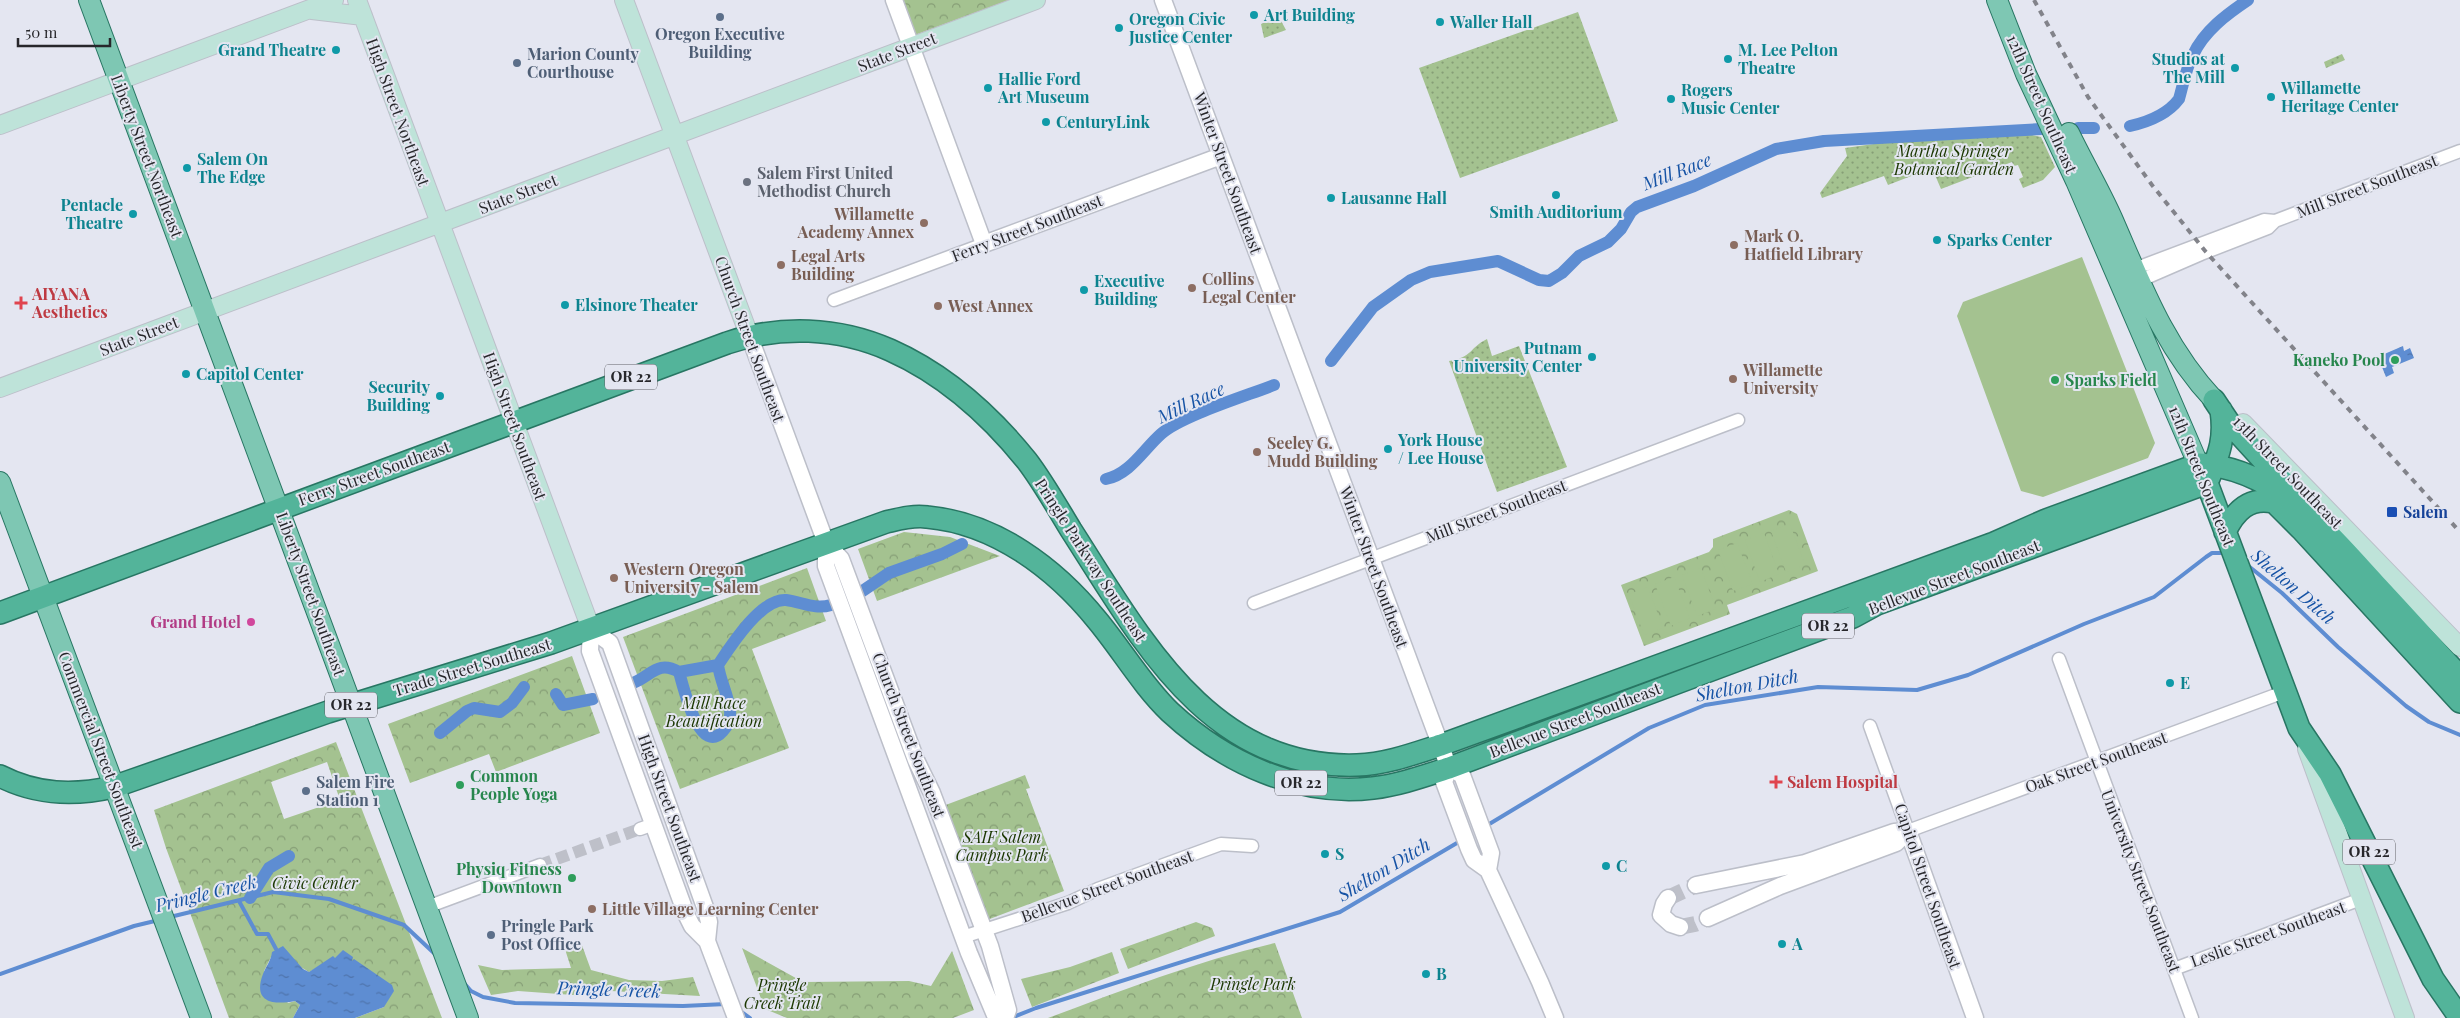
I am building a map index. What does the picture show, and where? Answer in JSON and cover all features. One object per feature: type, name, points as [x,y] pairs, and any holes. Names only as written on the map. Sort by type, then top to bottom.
[{"type":"highway","name":"Pringle Parkway Southeast","points":[[749,335],[776,330],[813,330],[843,335],[874,343],[914,361],[949,384],[984,414],[1027,462],[1132,626],[1168,674],[1205,710],[1236,733],[1272,751],[1294,758],[1356,765],[1397,759],[1441,745]]},
{"type":"highway","name":"Ferry Street Southeast","points":[[0,614],[279,508],[749,335]]},
{"type":"highway","points":[[2218,405],[2224,434],[2207,471],[2242,473],[2281,492],[2315,519]]},
{"type":"highway","points":[[2218,405],[2230,424],[2460,676]]},
{"type":"highway","name":"12th Street Southeast","points":[[2207,471],[2244,585],[2299,728]]},
{"type":"highway","name":"Bellevue Street Southeast","points":[[1441,745],[1994,543],[2046,520],[2207,471]]},
{"type":"highway","name":"Bellevue Street Southeast","points":[[1449,768],[1852,617],[1877,604],[2207,471]]},
{"type":"highway","points":[[2261,483],[2273,502],[2301,528],[2460,702]]},
{"type":"highway","points":[[2226,534],[2231,520],[2242,508],[2255,502],[2273,502]]},
{"type":"highway","name":"Pringle Parkway Southeast","points":[[826,543],[886,522],[926,516],[967,525],[1002,540],[1041,564],[1083,602],[1169,711],[1224,753],[1276,777],[1322,788],[1371,788],[1396,784],[1449,768]]},
{"type":"highway","name":"Trade Street Southeast","points":[[0,776],[24,787],[41,791],[89,793],[114,787],[352,704],[591,629],[826,543]]},
{"type":"highway","name":"OR 22","points":[[2299,728],[2330,774],[2434,979],[2460,1018]]},
{"type":"main road","name":"Liberty Street Northeast","points":[[89,0],[205,312]]},
{"type":"main road","points":[[0,125],[334,0]]},
{"type":"main road","name":"Church Street Southeast","points":[[624,0],[749,335]]},
{"type":"main road","name":"State Street","points":[[0,388],[1036,0]]},
{"type":"main road","name":"12th Street Southeast","points":[[1997,0],[2026,74],[2076,181],[2128,278]]},
{"type":"main road","name":"12th Street Southeast","points":[[2012,0],[2040,72],[2111,215],[2128,278],[2132,308],[2207,471]]},
{"type":"main road","points":[[309,9],[360,8]]},
{"type":"main road","name":"High Street Northeast","points":[[360,8],[440,224]]},
{"type":"main road","name":"High Street Southeast","points":[[440,224],[591,629]]},
{"type":"main road","name":"13th Street Southeast","points":[[2128,278],[2191,374],[2218,405],[2253,434],[2460,647]]},
{"type":"main road","points":[[2132,308],[2151,329],[2163,347],[2172,346]]},
{"type":"main road","name":"Liberty Street Southeast","points":[[205,312],[468,1018]]},
{"type":"main road","name":"Commercial Street Southeast","points":[[0,482],[125,817],[188,978],[201,1018]]},
{"type":"main road","name":"12th Street Southeast","points":[[2299,728],[2405,1018]]},
{"type":"main road","points":[[89,793],[116,808],[125,817]]},
{"type":"street","points":[[894,0],[984,244]]},
{"type":"street","name":"Winter Street Southeast","points":[[1163,0],[1441,745],[1449,768],[1444,782],[1450,801],[1474,860],[1488,870],[1540,982],[1554,1018]]},
{"type":"street","name":"Mill Street Southeast","points":[[2128,278],[2201,254],[2268,228],[2275,221],[2460,151]]},
{"type":"street","name":"Ferry Street Southeast","points":[[834,300],[1221,156]]},
{"type":"street","name":"Church Street Southeast","points":[[749,335],[826,543],[826,566],[963,937],[996,997],[1008,1010],[1005,1018]]},
{"type":"street","name":"Mill Street Southeast","points":[[1254,602],[1738,420]]},
{"type":"street","name":"Church Street Southeast","points":[[826,543],[841,559],[913,752],[932,793],[984,931],[999,1018]]},
{"type":"street","name":"High Street Southeast","points":[[591,629],[590,651],[647,826],[692,926],[707,941],[736,1018]]},
{"type":"street","name":"High Street Southeast","points":[[591,629],[610,643],[706,910],[709,922],[707,941]]},
{"type":"street","name":"University Street Southeast","points":[[2059,659],[2192,1018]]},
{"type":"street","name":"Oak Street Southeast","points":[[1696,886],[1755,872],[1796,866],[1894,832],[1908,831],[2284,692]]},
{"type":"street","name":"Capitol Street Southeast","points":[[1870,726],[1975,1018]]},
{"type":"street","name":"Winter Street Southeast","points":[[1449,768],[1462,775],[1491,853],[1488,870]]},
{"type":"street","name":"Oak Street Southeast","points":[[1708,918],[1780,886],[1896,843],[1908,831]]},
{"type":"street","name":"Bellevue Street Southeast","points":[[963,937],[1068,903],[1098,889],[1221,844],[1252,846]]},
{"type":"street","points":[[424,899],[453,897],[540,865]]},
{"type":"street","points":[[1668,898],[1661,914],[1671,924],[1680,927]]},
{"type":"street","name":"Leslie Street Southeast","points":[[2174,969],[2361,899]]},
{"type":"green space","points":[[902,0],[1009,0],[915,35]]},
{"type":"green space","points":[[1578,12],[1618,121],[1460,178],[1419,68]]},
{"type":"green space","points":[[1279,17],[1286,30],[1264,38],[1261,24]]},
{"type":"green space","points":[[2342,54],[2345,60],[2326,68],[2324,62]]},
{"type":"green space","name":"Martha Springer Botanical Garden","points":[[2028,134],[2041,137],[2055,167],[2043,180],[2023,188],[2019,179],[2023,177],[2018,165],[2014,166],[2012,162],[1941,189],[1932,168],[1888,185],[1884,176],[1822,198],[1820,193],[1847,156],[1845,148],[1902,140]]},
{"type":"green space","name":"Sparks Field","points":[[2082,257],[2155,443],[2148,458],[2043,497],[2021,491],[1957,316],[1963,302]]},
{"type":"green space","points":[[1487,339],[1492,356],[1519,346],[1567,467],[1497,492],[1449,361],[1467,355]]},
{"type":"green space","points":[[1789,510],[1797,514],[1818,571],[1727,605],[1730,614],[1644,646],[1621,585],[1709,552],[1713,547],[1713,539]]},
{"type":"green space","points":[[1790,524],[1805,565],[1786,572],[1771,531]]},
{"type":"green space","points":[[904,532],[950,537],[1000,556],[877,601],[858,549]]},
{"type":"green space","points":[[1764,533],[1779,574],[1760,582],[1745,540]]},
{"type":"green space","points":[[1737,543],[1753,584],[1733,591],[1718,550]]},
{"type":"green space","name":"Mill Race Beautification","points":[[807,568],[826,621],[752,649],[789,748],[680,789],[623,637]]},
{"type":"green space","points":[[1701,568],[1716,609],[1697,616],[1682,575]]},
{"type":"green space","points":[[1674,577],[1690,618],[1671,626],[1655,584]]},
{"type":"green space","points":[[1648,587],[1663,628],[1644,635],[1629,594]]},
{"type":"green space","points":[[572,656],[600,733],[496,772],[489,754],[410,783],[388,724]]},
{"type":"green space","name":"Civic Center","points":[[336,742],[442,1018],[355,1018],[384,1007],[350,959],[352,957],[335,958],[309,972],[299,966],[271,957],[264,971],[288,1003],[295,1001],[300,1005],[293,1018],[229,1018],[166,848],[154,810]],"holes":[[[327,762],[340,800],[284,819],[271,782]]]},
{"type":"green space","name":"SAIF Salem Campus Park","points":[[1025,775],[1030,788],[1026,789],[1064,891],[987,920],[943,806]]},
{"type":"green space","points":[[1196,922],[1212,928],[1215,936],[1128,969],[1120,949]]},
{"type":"green space","name":"Pringle Creek Trail","points":[[580,940],[591,970],[629,980],[662,981],[693,977],[700,996],[593,990],[573,995],[518,991],[491,995],[478,965],[502,970],[571,968],[564,946]]},
{"type":"green space","name":"Pringle Park","points":[[1275,943],[1302,1018],[1048,1018],[1189,967]]},
{"type":"green space","name":"Pringle Creek Trail","points":[[742,948],[803,982],[909,981],[931,986],[952,951],[974,1010],[953,1018],[787,1018],[765,1009]]},
{"type":"green space","points":[[1112,952],[1119,973],[1032,1007],[1021,979],[1070,967]]},
{"type":"water","name":"Kaneko Pool","points":[[2403,346],[2404,351],[2410,348],[2414,358],[2392,367],[2394,373],[2386,377],[2380,362],[2382,355]]},
{"type":"water","points":[[283,946],[303,969],[309,972],[333,956],[335,958],[343,950],[353,957],[352,961],[354,959],[392,985],[394,991],[384,1007],[355,1018],[293,1018],[300,1005],[295,1001],[280,1003],[267,1000],[260,991],[263,974],[270,961],[272,952]]},
{"type":"waterway","name":"Mill Race","points":[[2130,126],[2157,117],[2174,105],[2179,99],[2191,60],[2203,38],[2224,17],[2248,0]]},
{"type":"waterway","name":"Mill Race","points":[[2078,128],[2094,128]]},
{"type":"waterway","name":"Mill Race","points":[[1331,361],[1373,307],[1411,280],[1430,272],[1498,261],[1539,280],[1549,281],[1562,273],[1579,256],[1608,242],[1621,229],[1631,212],[1637,207],[1694,186],[1776,149],[1824,141],[2041,129]]},
{"type":"waterway","name":"Mill Race","points":[[1106,479],[1115,476],[1129,467],[1154,440],[1170,427],[1198,413],[1274,385]]},
{"type":"waterway","name":"Mill Race","points":[[861,592],[889,573],[942,554],[962,544]]},
{"type":"waterway","name":"Shelton Ditch","points":[[1486,826],[1649,728],[1705,705],[1818,687],[1917,690],[1968,675],[2084,624],[2154,597],[2212,553],[2225,553]]},
{"type":"waterway","name":"Shelton Ditch","points":[[2246,564],[2282,593],[2338,647],[2406,706],[2429,722],[2460,735]]},
{"type":"waterway","name":"Mill Race","points":[[633,683],[660,668],[679,672],[688,704],[700,728],[707,735],[714,737],[725,729],[730,716],[729,704],[718,665],[747,625],[776,601],[786,600],[819,607],[831,605]]},
{"type":"waterway","name":"Mill Race","points":[[679,672],[718,665]]},
{"type":"waterway","name":"Mill Race","points":[[440,733],[467,711],[474,708],[500,712],[512,703],[524,687]]},
{"type":"waterway","name":"Mill Race","points":[[556,694],[563,705],[593,699]]},
{"type":"waterway","name":"Shelton Ditch","points":[[1011,1018],[1036,1008],[1340,912],[1462,840]]},
{"type":"waterway","name":"Mill Race","points":[[250,898],[269,868],[289,856]]},
{"type":"waterway","name":"Pringle Creek","points":[[170,917],[273,892],[329,899],[404,925],[436,955]]},
{"type":"waterway","points":[[239,901],[257,934],[268,934],[276,949]]},
{"type":"waterway","name":"Pringle Creek","points":[[0,974],[134,926],[159,920]]},
{"type":"waterway","name":"Pringle Creek","points":[[464,983],[471,991],[483,997],[515,1003],[683,1006],[726,1004]]},
{"type":"waterway","name":"Pringle Creek","points":[[739,1010],[750,1018]]},
{"type":"tunnel","points":[[540,865],[640,829]]},
{"type":"tunnel","points":[[1668,898],[1696,885]]},
{"type":"tunnel","points":[[1680,927],[1695,924],[1708,918]]},
{"type":"railway","points":[[2034,0],[2088,97],[2152,185],[2206,252],[2460,532]]},
{"type":"place","name":"Art Building","points":[[1254,15]]},
{"type":"place","name":"Oregon Executive Building","points":[[720,17]]},
{"type":"place","name":"Waller Hall","points":[[1440,22]]},
{"type":"place","name":"Oregon Civic Justice Center","points":[[1119,28]]},
{"type":"place","name":"Grand Theatre","points":[[336,50]]},
{"type":"place","name":"M. Lee Pelton Theatre","points":[[1728,59]]},
{"type":"place","name":"Marion County Courthouse","points":[[517,63]]},
{"type":"place","name":"Studios at The Mill","points":[[2235,68]]},
{"type":"place","name":"Hallie Ford Art Museum","points":[[988,88]]},
{"type":"place","name":"Willamette Heritage Center","points":[[2271,97]]},
{"type":"place","name":"Rogers Music Center","points":[[1671,99]]},
{"type":"place","name":"CenturyLink","points":[[1046,122]]},
{"type":"place","name":"Salem On The Edge","points":[[187,168]]},
{"type":"place","name":"Salem First United Methodist Church","points":[[747,182]]},
{"type":"place","name":"Smith Auditorium","points":[[1556,195]]},
{"type":"place","name":"Lausanne Hall","points":[[1331,198]]},
{"type":"place","name":"Pentacle Theatre","points":[[133,214]]},
{"type":"place","name":"Willamette Academy Annex","points":[[924,223]]},
{"type":"place","name":"Sparks Center","points":[[1937,240]]},
{"type":"place","name":"Mark O. Hatfield Library","points":[[1734,245]]},
{"type":"place","name":"Legal Arts Building","points":[[781,265]]},
{"type":"place","name":"Collins Legal Center","points":[[1192,288]]},
{"type":"place","name":"Executive Building","points":[[1084,290]]},
{"type":"place","name":"AIYANA Aesthetics","points":[[21,303]]},
{"type":"place","name":"Elsinore Theater","points":[[565,305]]},
{"type":"place","name":"West Annex","points":[[938,306]]},
{"type":"place","name":"Putnam University Center","points":[[1592,357]]},
{"type":"place","name":"Kaneko Pool","points":[[2395,360]]},
{"type":"place","name":"Capitol Center","points":[[186,374]]},
{"type":"place","name":"Willamette University","points":[[1733,379]]},
{"type":"place","name":"Sparks Field","points":[[2055,380]]},
{"type":"place","name":"Security Building","points":[[440,396]]},
{"type":"place","name":"York House / Lee House","points":[[1388,449]]},
{"type":"place","name":"Seeley G. Mudd Building","points":[[1257,452]]},
{"type":"place","name":"Salem","points":[[2392,512]]},
{"type":"place","name":"Western Oregon University - Salem","points":[[614,578]]},
{"type":"place","name":"Grand Hotel","points":[[251,622]]},
{"type":"place","name":"E","points":[[2170,683]]},
{"type":"place","name":"Salem Hospital","points":[[1776,782]]},
{"type":"place","name":"Common People Yoga","points":[[460,785]]},
{"type":"place","name":"Salem Fire Station 1","points":[[306,791]]},
{"type":"place","name":"S","points":[[1325,854]]},
{"type":"place","name":"C","points":[[1606,866]]},
{"type":"place","name":"Physiq Fitness Downtown","points":[[572,878]]},
{"type":"place","name":"Little Village Learning Center","points":[[592,909]]},
{"type":"place","name":"Pringle Park Post Office","points":[[491,935]]},
{"type":"place","name":"A","points":[[1782,944]]},
{"type":"place","name":"B","points":[[1426,974]]}]
